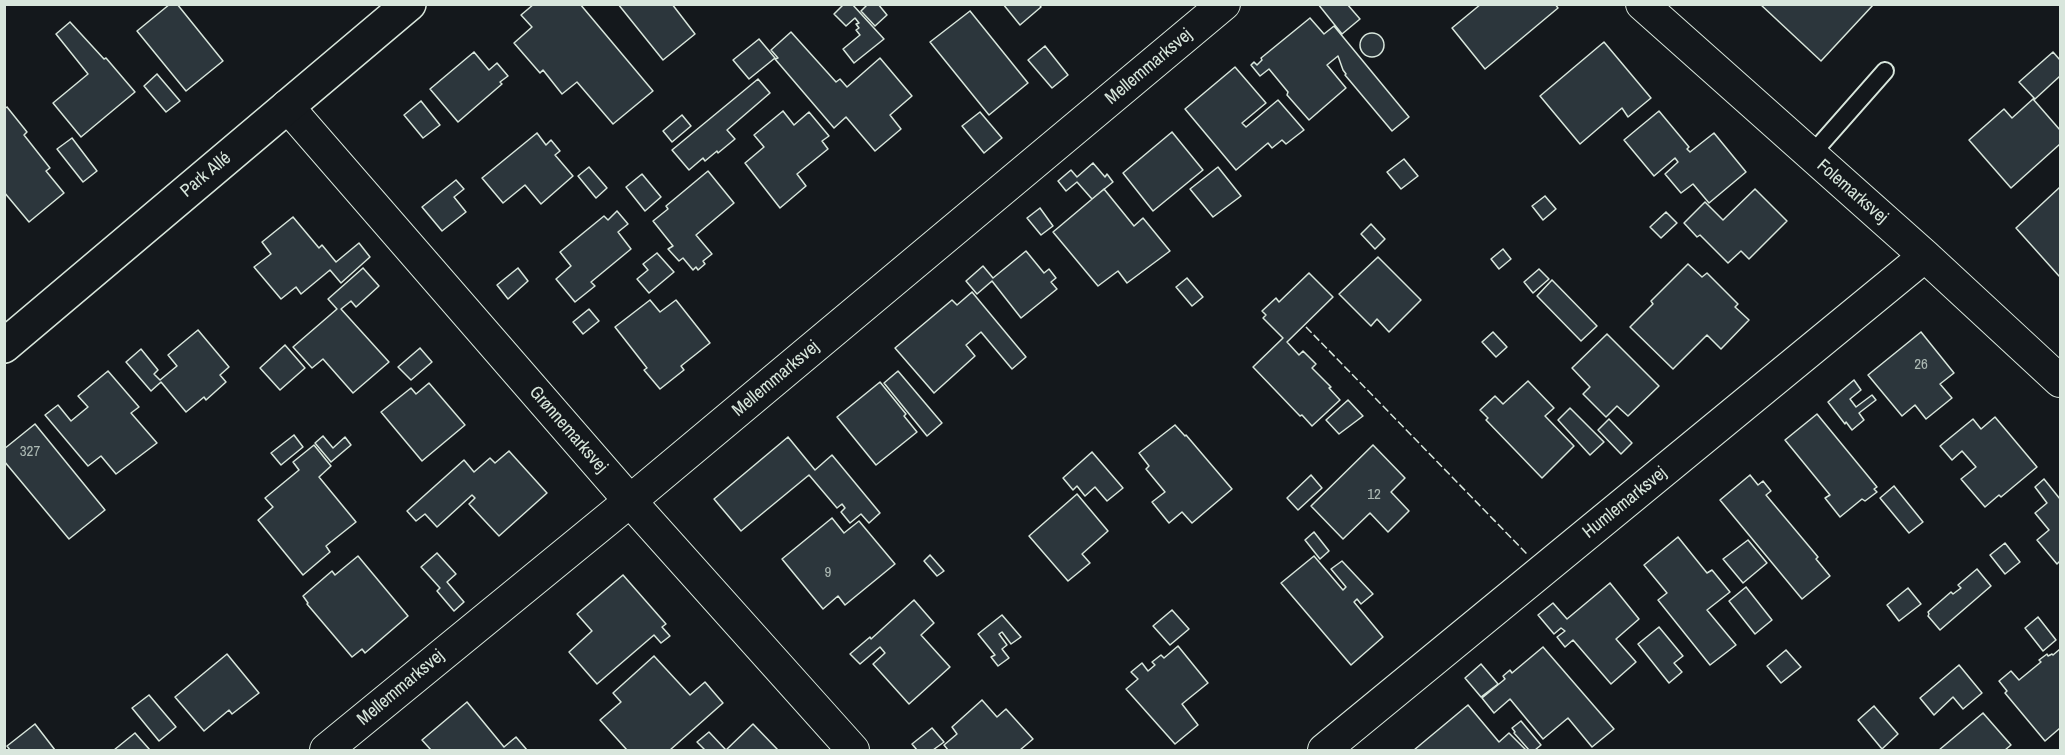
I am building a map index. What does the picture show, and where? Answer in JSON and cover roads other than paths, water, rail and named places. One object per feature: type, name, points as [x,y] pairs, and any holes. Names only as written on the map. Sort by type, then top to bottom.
[{"type":"street","name":"Park Allé","points":[[4,346],[409,4]]},
{"type":"street","name":"Mellemmarksvej","points":[[326,750],[630,501],[1224,4]]},
{"type":"street","name":"Folemarksvej","points":[[1642,4],[1925,256],[2061,381]]},
{"type":"street","name":"Grønnemarksvej","points":[[287,106],[630,501],[853,750]]},
{"type":"street","name":"Humlemarksvej","points":[[1324,750],[1925,256]]},
{"type":"lane","points":[[1811,155],[1885,71]]}]
